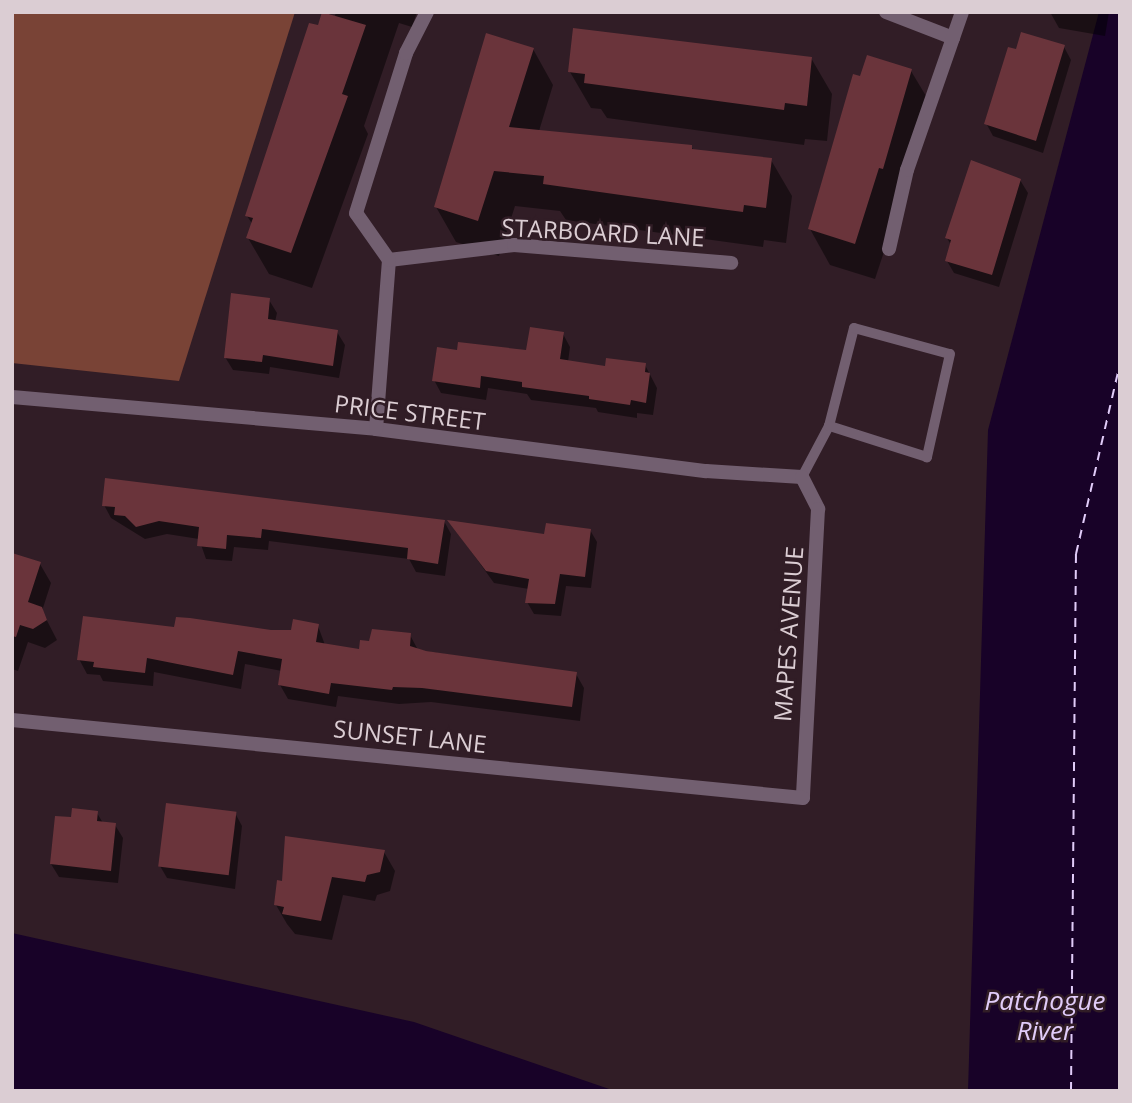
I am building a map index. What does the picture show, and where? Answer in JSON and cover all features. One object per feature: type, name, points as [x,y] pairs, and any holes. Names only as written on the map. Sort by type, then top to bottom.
[{"type":"street","points":[[376,429],[389,260],[356,213],[406,53],[427,12]]},
{"type":"street","points":[[886,12],[953,38]]},
{"type":"street","points":[[889,249],[907,170],[962,12]]},
{"type":"street","name":"STARBOARD LANE","points":[[389,260],[514,245],[731,263]]},
{"type":"street","name":"PRICE STREET","points":[[12,397],[376,429],[706,471],[802,477]]},
{"type":"street","name":"MAPES AVENUE","points":[[802,477],[818,509],[803,797]]},
{"type":"street","name":"SUNSET LANE","points":[[12,720],[803,797]]},
{"type":"lane","points":[[802,477],[829,426],[854,328],[950,354],[927,457],[829,426]]},
{"type":"shaded area","points":[[12,12],[295,12],[179,381],[12,363]]},
{"type":"water","name":"Patchogue River","points":[[1099,12],[1120,12],[1120,1091],[968,1091],[988,430]]},
{"type":"water","points":[[12,933],[414,1022],[615,1091],[12,1091]]},
{"type":"building","points":[[322,12],[366,25],[342,94],[348,96],[291,253],[246,238],[253,218],[245,216],[309,23],[318,25]]},
{"type":"building","points":[[573,28],[812,57],[807,106],[785,103],[784,110],[584,83],[585,74],[568,72]]},
{"type":"building","points":[[1021,32],[1065,45],[1036,141],[984,124],[1008,47],[1016,49]]},
{"type":"building","points":[[486,33],[534,48],[509,127],[692,145],[692,149],[772,158],[766,208],[744,205],[743,212],[720,209],[543,184],[544,176],[494,171],[478,221],[434,207]]},
{"type":"building","points":[[867,55],[912,69],[883,169],[879,168],[855,244],[808,229],[853,74],[860,76]]},
{"type":"building","points":[[971,160],[1021,179],[992,275],[945,261],[951,240],[945,238]]},
{"type":"building","points":[[231,293],[270,298],[268,319],[338,330],[333,366],[263,355],[262,362],[224,358]]},
{"type":"building","points":[[530,327],[564,332],[560,359],[605,366],[606,358],[646,363],[645,372],[650,373],[646,403],[631,400],[630,405],[589,399],[589,396],[522,387],[522,382],[481,376],[480,388],[432,381],[437,347],[457,350],[458,342],[526,350]]},
{"type":"building","points":[[105,478],[445,520],[438,564],[407,559],[408,548],[262,529],[261,538],[227,535],[226,549],[197,546],[199,527],[159,521],[136,527],[125,516],[114,515],[115,507],[102,506]]},
{"type":"building","points":[[447,520],[544,534],[546,523],[591,529],[585,577],[560,574],[555,604],[525,603],[529,579],[486,571]]},
{"type":"building","points":[[12,553],[41,562],[28,602],[42,607],[47,620],[33,629],[20,625],[16,637],[12,636]]},
{"type":"building","points":[[83,616],[174,627],[176,617],[190,618],[271,630],[291,630],[293,619],[319,624],[316,642],[359,649],[360,640],[369,641],[372,629],[411,633],[410,646],[426,651],[577,672],[572,707],[422,688],[393,687],[392,690],[331,683],[329,694],[278,685],[282,659],[238,651],[233,675],[147,658],[145,673],[93,667],[94,662],[77,660]]},
{"type":"building","points":[[166,803],[236,812],[229,875],[158,867]]},
{"type":"building","points":[[72,808],[98,811],[97,821],[116,823],[111,871],[50,864],[55,816],[71,817]]},
{"type":"building","points":[[285,836],[385,850],[380,872],[367,875],[365,882],[332,877],[321,921],[282,914],[284,907],[274,905],[277,880],[282,881]]},
{"type":"ferry route","points":[[1071,1091],[1076,554],[1120,363]]}]
